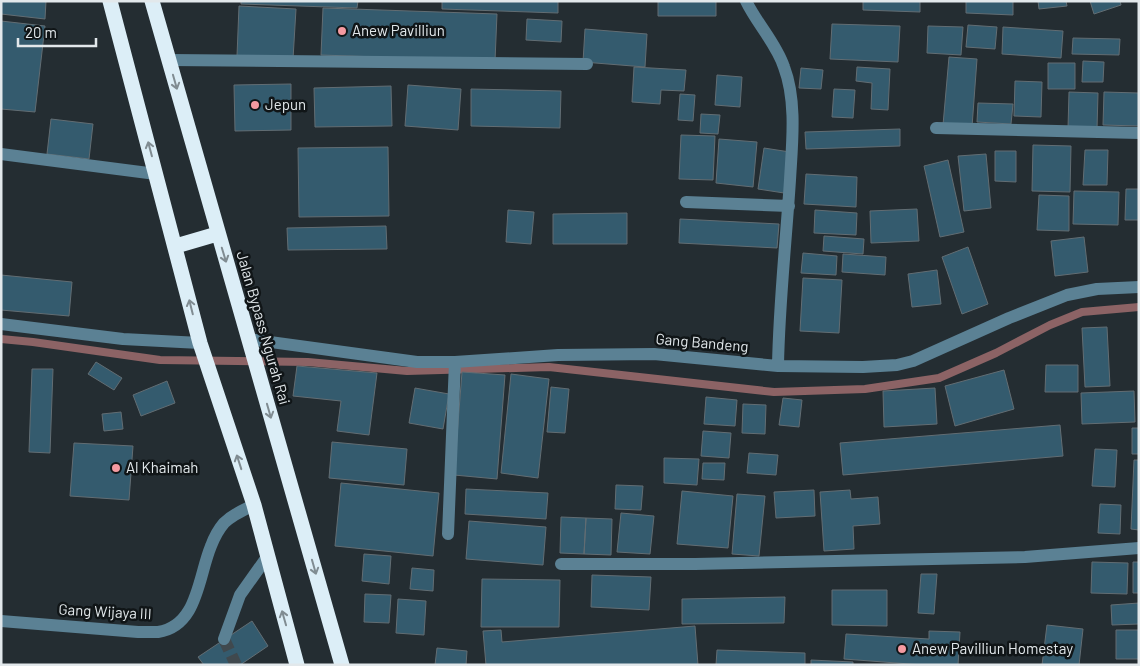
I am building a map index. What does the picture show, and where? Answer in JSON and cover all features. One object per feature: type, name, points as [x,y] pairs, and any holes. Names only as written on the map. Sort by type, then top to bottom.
[{"type":"highway","points":[[110,1],[200,343],[254,505],[297,665]]},
{"type":"highway","name":"Jalan Bypass Ngurah Rai","points":[[152,1],[217,234],[342,665]]},
{"type":"highway","points":[[176,246],[217,234]]},
{"type":"street","points":[[746,1],[777,50],[785,68],[793,124],[789,206],[778,328],[778,366]]},
{"type":"street","points":[[169,60],[587,64]]},
{"type":"street","points":[[936,128],[1139,133]]},
{"type":"street","points":[[1,154],[156,174]]},
{"type":"street","points":[[686,202],[789,206]]},
{"type":"street","name":"Gang Bandeng","points":[[249,339],[417,362],[455,362],[558,355],[654,354],[778,366],[863,367],[897,365],[913,360],[1067,295],[1097,289],[1139,287]]},
{"type":"street","points":[[1,324],[123,339],[200,343]]},
{"type":"street","points":[[448,534],[455,362]]},
{"type":"street","name":"Gang Wijaya III","points":[[1,621],[138,632],[159,632],[174,626],[183,620],[193,606],[205,562],[219,530],[225,522],[237,513],[254,505]]},
{"type":"street","points":[[561,564],[695,564],[1015,557],[1139,548]]},
{"type":"street","points":[[224,639],[240,595],[267,557]]},
{"type":"building","points":[[1,1],[46,1],[45,19],[1,14]]},
{"type":"building","points":[[241,1],[358,1],[357,8],[241,4]]},
{"type":"building","points":[[442,1],[558,1],[558,13],[442,9]]},
{"type":"building","points":[[658,1],[716,1],[716,16],[658,16]]},
{"type":"building","points":[[863,1],[920,1],[920,12],[863,10]]},
{"type":"building","points":[[966,1],[1013,1],[1013,15],[966,13]]},
{"type":"building","points":[[1038,1],[1066,1],[1067,6],[1039,9]]},
{"type":"building","points":[[1090,1],[1120,1],[1121,5],[1094,14]]},
{"type":"building","points":[[239,6],[296,9],[293,59],[237,56]]},
{"type":"building","points":[[323,8],[497,14],[495,61],[321,55]]},
{"type":"building","points":[[527,19],[562,21],[561,42],[526,40]]},
{"type":"building","points":[[1,21],[45,26],[35,112],[1,109]]},
{"type":"building","points":[[832,24],[900,26],[898,62],[830,59]]},
{"type":"building","points":[[968,25],[997,27],[995,49],[966,47]]},
{"type":"building","points":[[928,26],[963,27],[961,55],[927,53]]},
{"type":"building","points":[[1003,27],[1063,31],[1061,58],[1002,54]]},
{"type":"building","points":[[585,29],[647,34],[645,67],[583,62]]},
{"type":"building","points":[[1073,38],[1120,39],[1119,55],[1072,54]]},
{"type":"building","points":[[949,57],[977,59],[972,127],[943,125]]},
{"type":"building","points":[[1083,61],[1104,62],[1103,82],[1082,82]]},
{"type":"building","points":[[1048,63],[1075,63],[1075,89],[1048,89]]},
{"type":"building","points":[[634,67],[686,70],[684,91],[661,90],[660,104],[632,102]]},
{"type":"building","points":[[857,67],[890,69],[888,110],[871,109],[872,83],[856,81]]},
{"type":"building","points":[[801,68],[823,70],[821,89],[799,88]]},
{"type":"building","points":[[717,75],[742,77],[740,107],[715,105]]},
{"type":"building","points":[[1015,81],[1042,82],[1041,117],[1014,116]]},
{"type":"building","points":[[291,84],[291,130],[235,131],[234,85]]},
{"type":"building","points":[[408,85],[461,89],[458,130],[405,126]]},
{"type":"building","points":[[391,86],[392,126],[315,127],[314,88]]},
{"type":"building","points":[[471,89],[561,91],[560,128],[471,126]]},
{"type":"building","points":[[834,89],[855,90],[853,118],[832,117]]},
{"type":"building","points":[[1069,92],[1098,93],[1097,129],[1068,128]]},
{"type":"building","points":[[1104,92],[1139,93],[1139,126],[1103,125]]},
{"type":"building","points":[[680,94],[695,95],[693,121],[678,120]]},
{"type":"building","points":[[978,103],[1013,104],[1011,124],[977,122]]},
{"type":"building","points":[[701,114],[720,115],[718,134],[700,133]]},
{"type":"building","points":[[51,119],[93,124],[89,159],[47,154]]},
{"type":"building","points":[[900,129],[900,146],[806,149],[805,132]]},
{"type":"building","points":[[681,135],[715,136],[713,180],[679,179]]},
{"type":"building","points":[[719,139],[757,142],[753,187],[716,183]]},
{"type":"building","points":[[1033,145],[1071,146],[1070,192],[1032,191]]},
{"type":"building","points":[[388,147],[389,216],[299,217],[298,148]]},
{"type":"building","points":[[764,148],[790,152],[784,193],[758,189]]},
{"type":"building","points":[[1085,150],[1108,150],[1107,185],[1083,185]]},
{"type":"building","points":[[995,151],[1016,151],[1016,182],[995,181]]},
{"type":"building","points":[[986,154],[991,208],[964,211],[958,156]]},
{"type":"building","points":[[948,160],[964,232],[940,237],[924,166]]},
{"type":"building","points":[[806,174],[857,177],[856,207],[804,204]]},
{"type":"building","points":[[1126,189],[1139,189],[1139,220],[1125,220]]},
{"type":"building","points":[[1074,191],[1119,192],[1118,225],[1073,224]]},
{"type":"building","points":[[1039,195],[1069,196],[1069,231],[1037,230]]},
{"type":"building","points":[[917,209],[919,241],[871,243],[870,211]]},
{"type":"building","points":[[508,210],[534,212],[531,244],[506,242]]},
{"type":"building","points":[[815,210],[857,213],[856,235],[814,233]]},
{"type":"building","points":[[627,213],[627,244],[553,244],[553,214]]},
{"type":"building","points":[[680,219],[779,224],[777,248],[679,243]]},
{"type":"building","points":[[386,226],[387,249],[288,250],[287,228]]},
{"type":"building","points":[[824,236],[864,239],[863,254],[823,251]]},
{"type":"building","points":[[1084,237],[1088,272],[1055,276],[1051,241]]},
{"type":"building","points":[[968,247],[988,304],[962,314],[942,257]]},
{"type":"building","points":[[803,253],[837,256],[836,275],[801,273]]},
{"type":"building","points":[[843,254],[886,257],[885,275],[842,272]]},
{"type":"building","points":[[937,270],[941,304],[912,307],[908,274]]},
{"type":"building","points":[[1,275],[72,282],[69,316],[1,310]]},
{"type":"building","points":[[803,278],[842,280],[839,333],[800,331]]},
{"type":"building","points":[[1107,327],[1110,386],[1085,387],[1082,328]]},
{"type":"building","points":[[96,362],[122,378],[114,390],[88,374]]},
{"type":"building","points":[[1046,365],[1078,365],[1078,392],[1045,392]]},
{"type":"building","points":[[297,366],[377,373],[369,435],[337,431],[341,401],[293,396]]},
{"type":"building","points":[[32,369],[53,369],[50,453],[29,452]]},
{"type":"building","points":[[1004,370],[1014,409],[955,426],[945,386]]},
{"type":"building","points":[[462,372],[505,375],[497,479],[454,475]]},
{"type":"building","points":[[511,374],[549,379],[538,478],[501,473]]},
{"type":"building","points":[[167,381],[175,403],[141,416],[133,395]]},
{"type":"building","points":[[551,387],[569,389],[565,433],[547,432]]},
{"type":"building","points":[[415,388],[449,394],[443,429],[409,423]]},
{"type":"building","points":[[935,388],[937,424],[884,427],[883,391]]},
{"type":"building","points":[[1134,391],[1135,422],[1082,424],[1081,393]]},
{"type":"building","points":[[706,397],[737,400],[735,426],[704,424]]},
{"type":"building","points":[[783,398],[802,400],[799,427],[779,425]]},
{"type":"building","points":[[743,404],[766,405],[765,434],[742,433]]},
{"type":"building","points":[[121,412],[123,429],[104,431],[102,414]]},
{"type":"building","points":[[1060,425],[1063,456],[843,475],[840,443]]},
{"type":"building","points":[[1132,428],[1139,428],[1139,454],[1132,454]]},
{"type":"building","points":[[703,431],[731,433],[729,458],[701,456]]},
{"type":"building","points":[[332,442],[407,449],[404,485],[329,478]]},
{"type":"building","points":[[74,443],[133,446],[129,500],[70,496]]},
{"type":"building","points":[[1095,449],[1117,450],[1115,487],[1092,486]]},
{"type":"building","points":[[749,453],[778,455],[776,475],[747,473]]},
{"type":"building","points":[[664,458],[699,459],[697,485],[664,483]]},
{"type":"building","points":[[1134,460],[1139,460],[1139,530],[1131,529]]},
{"type":"building","points":[[703,463],[725,463],[724,480],[702,479]]},
{"type":"building","points":[[341,483],[439,493],[433,556],[335,546]]},
{"type":"building","points":[[616,485],[643,486],[641,510],[615,509]]},
{"type":"building","points":[[466,489],[548,493],[546,519],[465,514]]},
{"type":"building","points":[[814,490],[815,516],[776,518],[774,492]]},
{"type":"building","points":[[850,490],[851,499],[878,497],[880,524],[853,526],[854,549],[824,551],[820,492]]},
{"type":"building","points":[[682,491],[733,496],[728,548],[677,544]]},
{"type":"building","points":[[737,494],[765,496],[759,556],[732,554]]},
{"type":"building","points":[[1100,504],[1121,505],[1120,534],[1098,533]]},
{"type":"building","points":[[621,513],[654,516],[650,554],[617,552]]},
{"type":"building","points":[[561,517],[586,518],[584,554],[560,553]]},
{"type":"building","points":[[586,518],[612,519],[611,555],[584,554]]},
{"type":"building","points":[[469,521],[546,527],[543,565],[466,559]]},
{"type":"building","points":[[364,554],[391,556],[389,584],[362,581]]},
{"type":"building","points":[[1092,562],[1128,563],[1127,594],[1091,593]]},
{"type":"building","points":[[1133,562],[1139,562],[1139,593],[1133,593]]},
{"type":"building","points":[[412,568],[434,570],[433,591],[410,589]]},
{"type":"building","points":[[921,574],[937,574],[934,614],[918,613]]},
{"type":"building","points":[[592,575],[651,577],[649,610],[591,607]]},
{"type":"building","points":[[482,579],[560,580],[559,627],[481,627]]},
{"type":"building","points":[[832,590],[887,590],[887,626],[832,625]]},
{"type":"building","points":[[365,594],[391,595],[389,623],[364,622]]},
{"type":"building","points":[[785,597],[784,623],[682,624],[682,599]]},
{"type":"building","points":[[398,599],[426,601],[424,635],[396,633]]},
{"type":"building","points":[[1139,603],[1139,624],[1112,625],[1111,605]]},
{"type":"building","points":[[252,621],[268,646],[240,665],[204,665],[198,657]]},
{"type":"building","points":[[1047,625],[1083,629],[1079,665],[1042,665]]},
{"type":"building","points":[[695,626],[698,665],[486,665],[483,631],[501,630],[502,642]]},
{"type":"building","points":[[1116,630],[1139,630],[1139,659],[1116,659]]},
{"type":"building","name":"Anew Pavilliun Homestay","points":[[929,631],[960,632],[958,665],[923,665],[844,659],[846,634],[929,639]]},
{"type":"building","points":[[437,648],[467,651],[466,665],[435,665]]},
{"type":"building","points":[[717,650],[805,653],[805,665],[716,665]]},
{"type":"building","points":[[811,660],[853,662],[853,665],[811,665]]},
{"type":"waterway","points":[[1,339],[160,360],[308,362],[407,371],[549,367],[774,392],[865,389],[939,378],[996,353],[1050,325],[1082,312],[1139,307]]},
{"type":"tunnel","points":[[224,639],[236,665]]},
{"type":"place","name":"Anew Pavilliun","points":[[342,31]]},
{"type":"place","name":"Jepun","points":[[255,105]]},
{"type":"place","name":"Al Khaimah","points":[[116,468]]},
{"type":"place","name":"Anew Pavilliun Homestay","points":[[902,649]]}]
